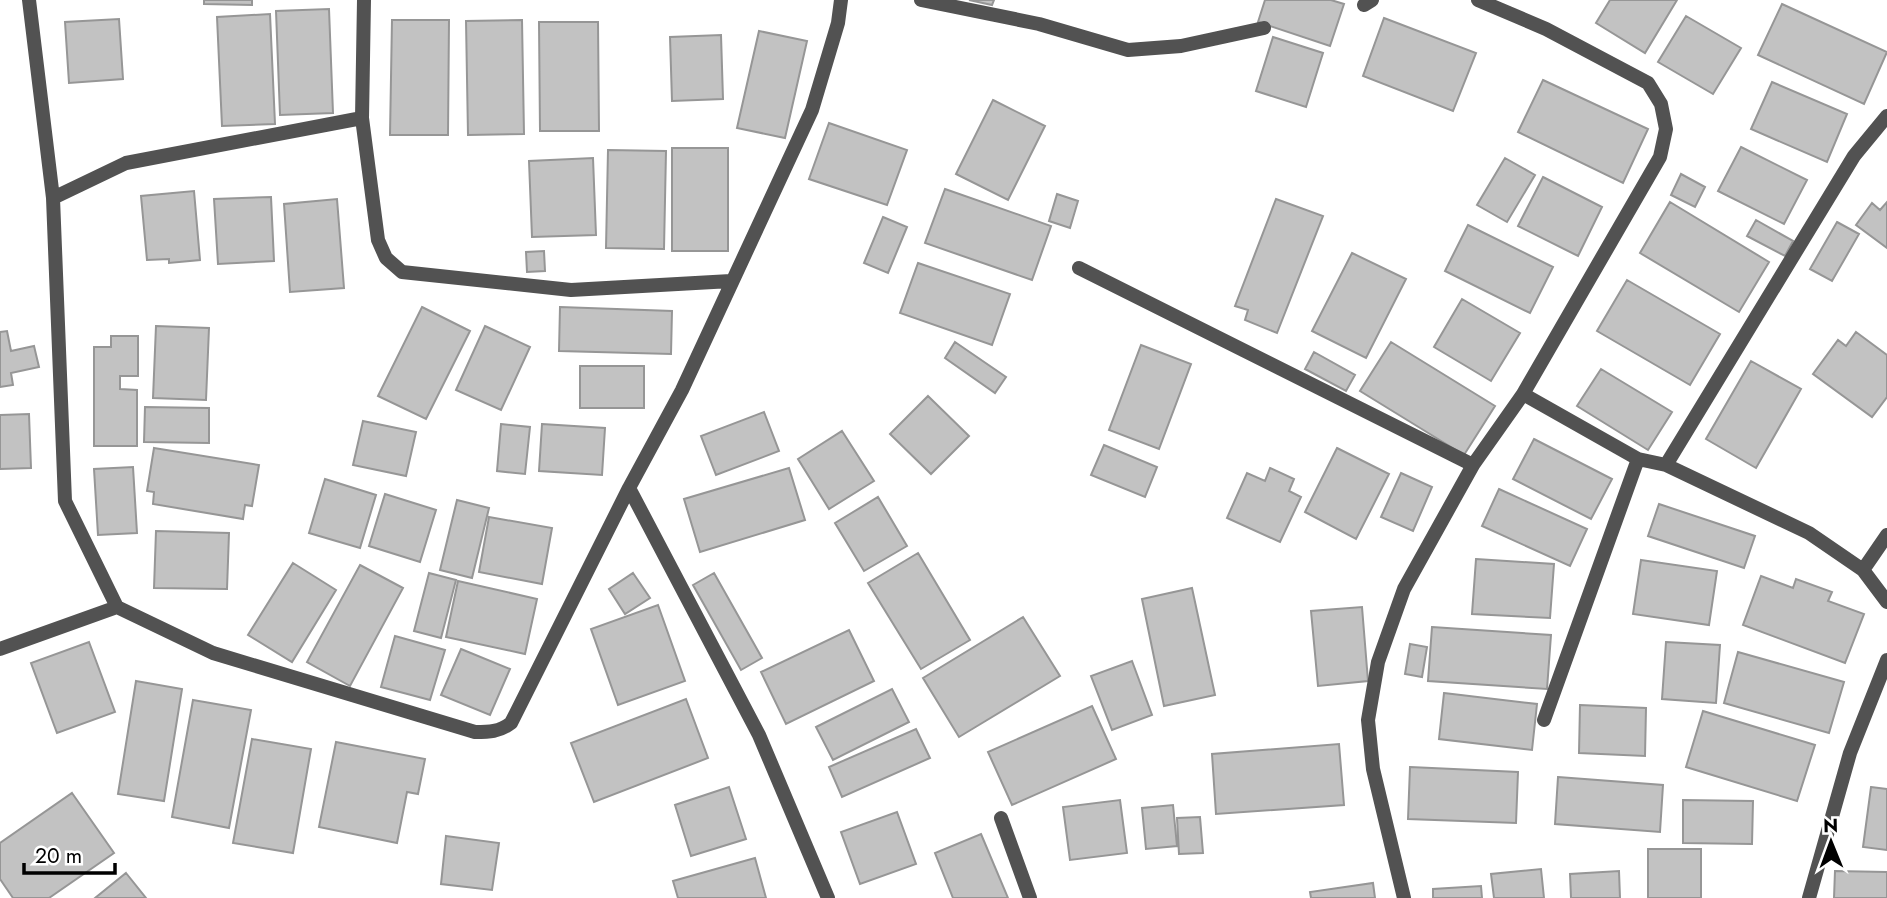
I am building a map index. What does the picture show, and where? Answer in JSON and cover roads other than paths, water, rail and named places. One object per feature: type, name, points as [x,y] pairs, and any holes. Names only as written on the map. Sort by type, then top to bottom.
[{"type":"street","points":[[29,0],[53,198],[65,500],[117,607],[213,653],[475,732],[502,730],[511,723],[629,488],[682,390],[812,110],[838,23],[841,0]]},
{"type":"street","points":[[364,0],[362,118],[378,240],[386,258],[402,272],[571,290],[731,281]]},
{"type":"street","points":[[921,0],[1039,24],[1128,50],[1181,46],[1264,28]]},
{"type":"street","points":[[1404,898],[1373,769],[1368,720],[1378,662],[1404,589],[1473,465],[1523,394],[1660,157],[1666,129],[1661,104],[1648,83],[1546,29],[1478,0]]},
{"type":"street","points":[[1666,465],[1854,156],[1887,116]]},
{"type":"street","points":[[53,198],[126,163],[362,118]]},
{"type":"street","points":[[1079,268],[1473,465]]},
{"type":"street","points":[[1523,394],[1638,460],[1666,465],[1809,533],[1863,570],[1887,603]]},
{"type":"street","points":[[1544,720],[1638,460]]},
{"type":"street","points":[[629,488],[759,735],[828,898]]},
{"type":"street","points":[[1863,570],[1887,535]]},
{"type":"street","points":[[0,649],[117,607]]},
{"type":"street","points":[[1809,898],[1850,753],[1887,660]]},
{"type":"street","points":[[1001,818],[1030,898]]}]
